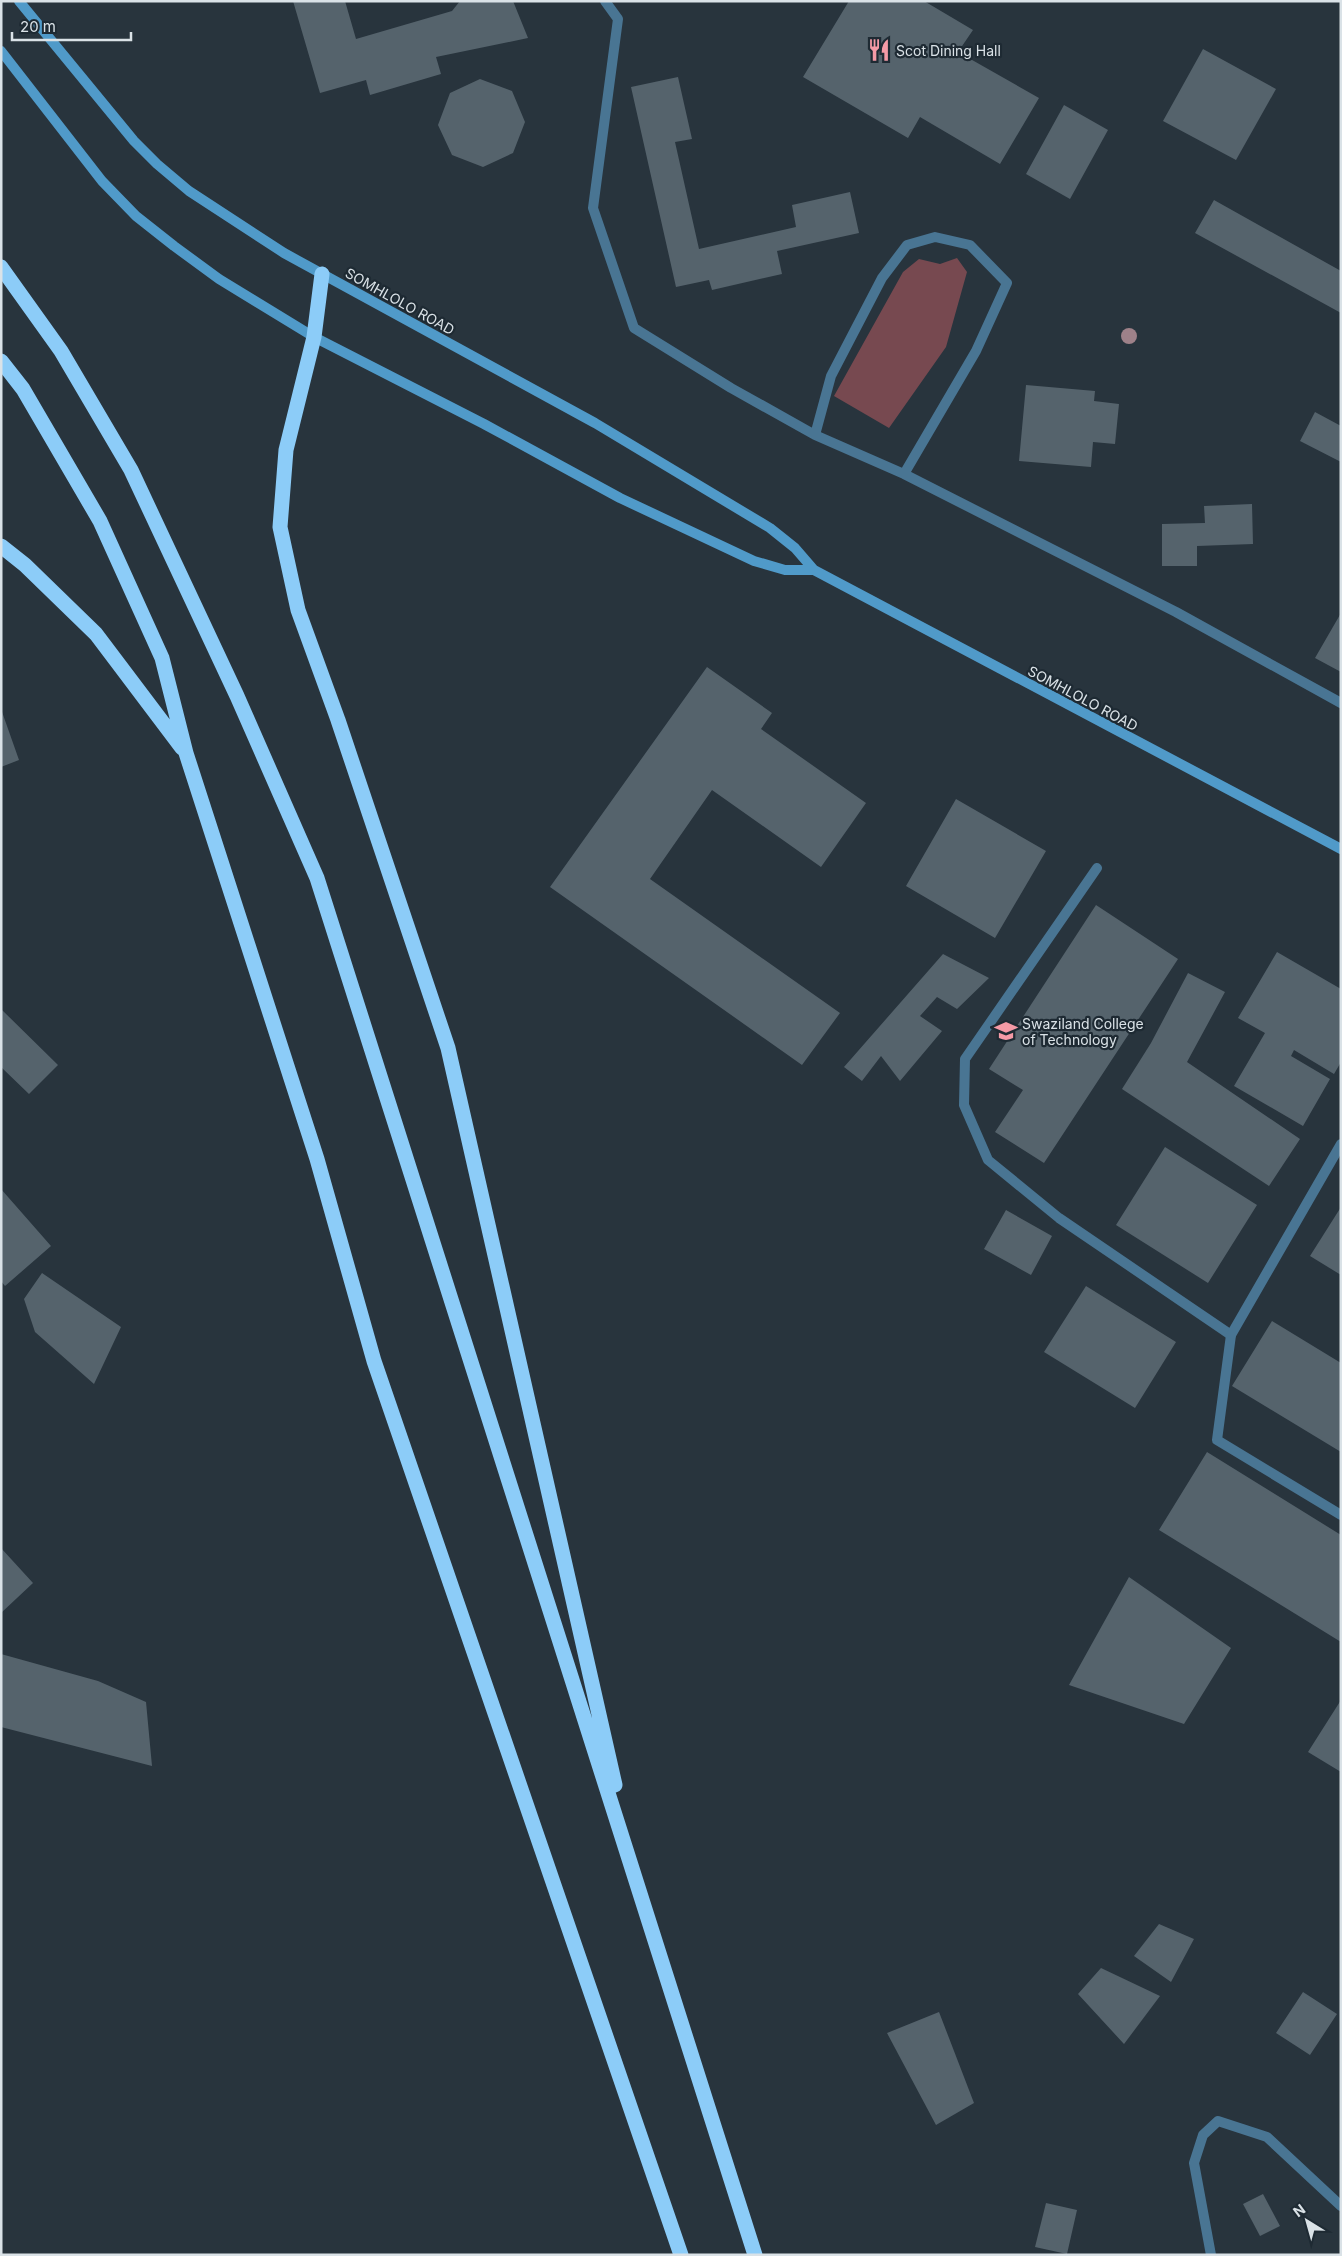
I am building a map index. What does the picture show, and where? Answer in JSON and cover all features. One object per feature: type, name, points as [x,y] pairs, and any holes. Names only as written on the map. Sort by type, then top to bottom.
[{"type":"highway","points":[[1,267],[61,351],[131,470],[237,696],[317,878],[754,2255]]},
{"type":"highway","points":[[322,274],[314,337],[286,450],[280,526],[298,610],[338,720],[448,1048],[640,1891]]},
{"type":"highway","points":[[1,361],[23,389],[100,521],[162,658],[186,753],[317,1159],[374,1361],[682,2255]]},
{"type":"highway","points":[[1,546],[25,565],[96,634],[186,753]]},
{"type":"main road","name":"SOMHLOLO ROAD","points":[[19,1],[69,59],[123,128],[157,164],[189,191],[284,253],[595,424],[762,523],[795,548],[814,570],[1341,849]]},
{"type":"main road","name":"SOMHLOLO ROAD","points":[[1,51],[102,181],[136,216],[220,279],[314,337],[484,424],[620,498],[754,561],[785,570],[814,570]]},
{"type":"street","points":[[605,1],[618,19],[593,208],[634,328],[730,388],[815,435],[904,474],[1176,612],[1341,703]]},
{"type":"street","points":[[815,435],[831,376],[882,278],[895,258],[907,244],[935,237],[970,245],[1007,283],[976,351],[904,474]]},
{"type":"street","points":[[1097,868],[965,1059],[964,1105],[988,1160],[1059,1218],[1231,1335]]},
{"type":"street","points":[[1341,1144],[1231,1335],[1217,1440],[1341,1515]]},
{"type":"street","points":[[1211,2255],[1194,2163],[1203,2135],[1218,2121],[1267,2137],[1341,2206]]},
{"type":"shaded area","points":[[957,258],[967,272],[946,347],[889,428],[834,396],[903,272],[919,259],[940,264]]},
{"type":"building","points":[[293,1],[345,1],[356,39],[452,11],[460,1],[513,1],[528,38],[436,57],[441,74],[370,95],[366,80],[320,93]]},
{"type":"building","points":[[849,1],[924,1],[973,30],[958,52],[1039,98],[1000,164],[920,117],[908,138],[803,77]]},
{"type":"building","points":[[1203,49],[1276,89],[1236,160],[1163,121]]},
{"type":"building","points":[[678,77],[692,139],[675,142],[699,249],[796,227],[792,205],[850,192],[859,233],[777,251],[782,274],[712,290],[709,280],[676,287],[631,87]]},
{"type":"building","points":[[480,79],[512,91],[525,122],[513,153],[483,167],[452,155],[438,125],[450,93]]},
{"type":"building","points":[[1064,105],[1108,130],[1070,199],[1026,174]]},
{"type":"building","points":[[1214,200],[1341,271],[1341,313],[1195,233]]},
{"type":"building","points":[[1026,385],[1095,391],[1094,401],[1119,404],[1115,444],[1093,442],[1091,467],[1019,461]]},
{"type":"building","points":[[1315,412],[1341,426],[1341,462],[1300,441]]},
{"type":"building","points":[[1252,504],[1253,544],[1197,546],[1197,566],[1162,566],[1162,524],[1205,523],[1204,506]]},
{"type":"building","points":[[1341,613],[1341,672],[1315,658]]},
{"type":"building","points":[[707,667],[772,713],[761,729],[866,803],[821,867],[712,790],[650,879],[840,1013],[802,1065],[550,887]]},
{"type":"building","points":[[1,709],[19,760],[1,767]]},
{"type":"building","points":[[956,799],[1046,851],[995,938],[906,886]]},
{"type":"building","points":[[1096,905],[1178,959],[1044,1163],[995,1132],[1023,1090],[989,1069]]},
{"type":"building","points":[[1277,952],[1341,989],[1341,1062],[1334,1074],[1294,1050],[1291,1056],[1330,1079],[1303,1126],[1234,1086],[1265,1033],[1238,1018]]},
{"type":"building","points":[[943,954],[989,978],[957,1009],[937,997],[920,1016],[942,1031],[900,1081],[881,1056],[862,1081],[844,1067]]},
{"type":"building","points":[[1188,973],[1225,992],[1187,1062],[1300,1139],[1269,1186],[1122,1089],[1151,1043]]},
{"type":"building","points":[[1,1009],[58,1065],[29,1094],[1,1067]]},
{"type":"building","points":[[1165,1147],[1257,1205],[1208,1283],[1116,1225]]},
{"type":"building","points":[[1,1189],[51,1246],[5,1286],[1,1281]]},
{"type":"building","points":[[1341,1207],[1341,1275],[1310,1256]]},
{"type":"building","points":[[1006,1210],[1052,1236],[1031,1275],[984,1249]]},
{"type":"building","points":[[42,1273],[121,1327],[94,1384],[35,1332],[24,1299]]},
{"type":"building","points":[[1086,1286],[1176,1342],[1135,1408],[1044,1352]]},
{"type":"building","points":[[1272,1321],[1341,1363],[1341,1452],[1232,1386]]},
{"type":"building","points":[[1207,1452],[1341,1535],[1341,1642],[1159,1530]]},
{"type":"building","points":[[1,1548],[33,1583],[1,1613]]},
{"type":"building","points":[[1129,1577],[1231,1648],[1184,1724],[1069,1685]]},
{"type":"building","points":[[1,1654],[98,1681],[146,1702],[152,1766],[1,1727]]},
{"type":"building","points":[[1341,1700],[1341,1772],[1308,1752]]},
{"type":"building","points":[[1159,1924],[1194,1939],[1171,1982],[1134,1956]]},
{"type":"building","points":[[1101,1968],[1160,1996],[1124,2044],[1078,1994]]},
{"type":"building","points":[[1303,1992],[1337,2014],[1310,2055],[1276,2033]]},
{"type":"building","points":[[939,2012],[974,2103],[936,2125],[887,2033]]},
{"type":"building","points":[[1263,2194],[1280,2226],[1260,2236],[1243,2204]]},
{"type":"building","points":[[1046,2203],[1077,2210],[1067,2254],[1035,2247]]},
{"type":"place","name":"Scot Dining Hall","points":[[879,50]]},
{"type":"place","name":"Swaziland College of Technology","points":[[1006,1031]]}]
